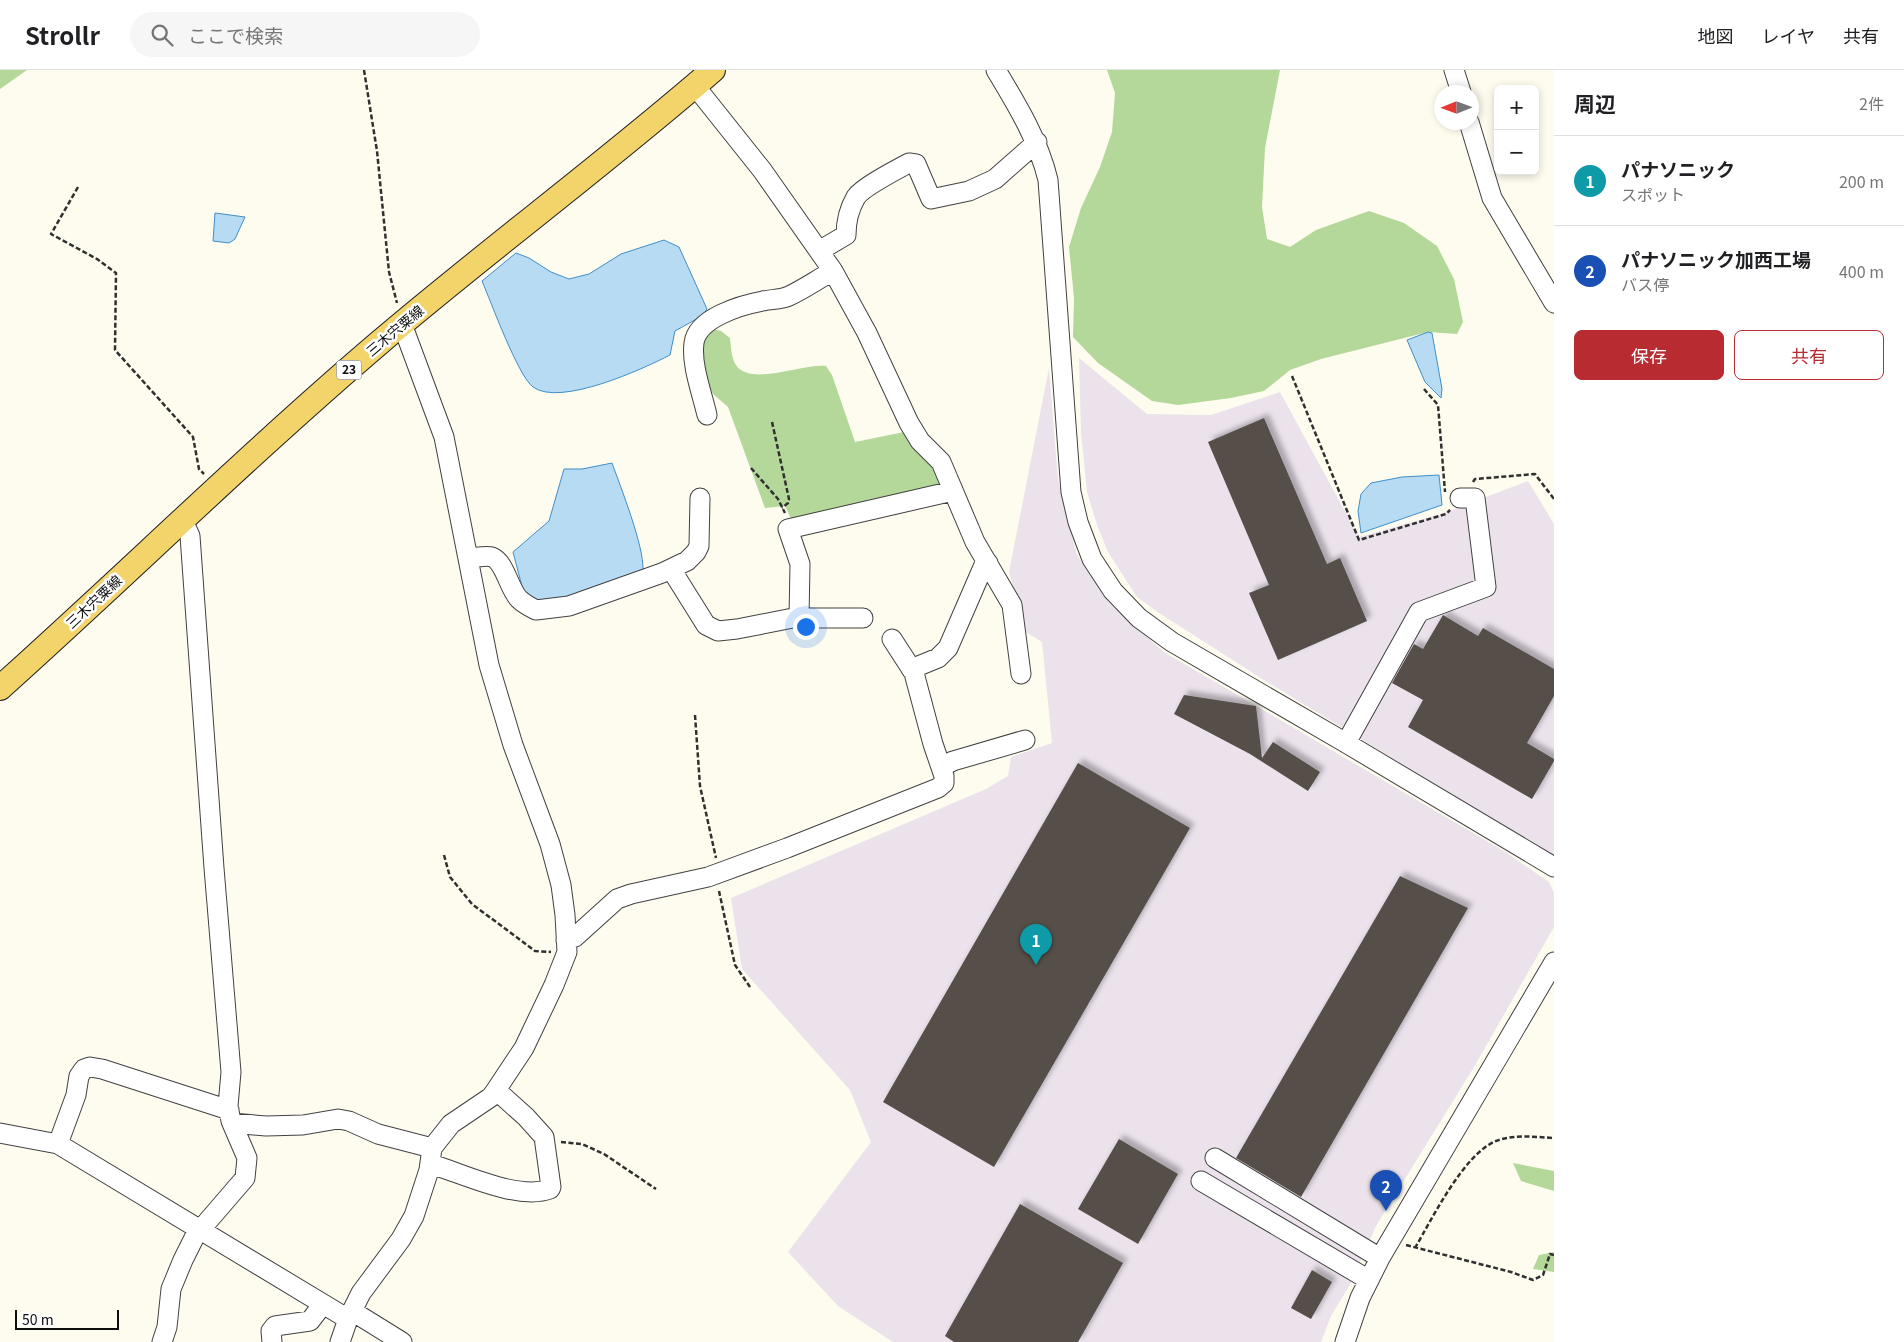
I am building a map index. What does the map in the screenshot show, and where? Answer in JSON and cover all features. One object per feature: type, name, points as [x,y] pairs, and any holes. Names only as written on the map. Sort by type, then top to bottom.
[{"type":"main road","name":"三木宍粟線","points":[[0,688],[94,603],[182,518],[402,324],[713,70]]},
{"type":"street","points":[[996,70],[1037,142],[1048,180],[1071,492],[1078,522],[1092,559],[1113,591],[1139,618],[1172,642],[1346,742],[1554,867]]},
{"type":"street","points":[[1454,70],[1459,85]]},
{"type":"street","points":[[695,86],[762,170],[819,251],[867,333],[909,423],[920,442],[941,462],[975,542],[1012,605],[1021,674]]},
{"type":"street","points":[[1471,130],[1492,198],[1554,303]]},
{"type":"street","points":[[819,251],[846,236],[846,221],[856,198],[862,191],[909,163],[916,164],[932,199],[969,192],[995,179],[1037,142]]},
{"type":"street","points":[[707,415],[695,365],[694,343],[697,332],[702,326],[713,318],[754,302],[787,297],[832,271]]},
{"type":"street","points":[[402,324],[444,437],[489,665],[513,745],[550,844],[561,885],[567,946]]},
{"type":"street","points":[[799,618],[800,564],[788,529],[953,491]]},
{"type":"street","points":[[468,558],[491,556],[501,564],[519,599],[536,610],[569,606],[687,561],[696,552],[700,534],[700,498]]},
{"type":"street","points":[[1346,742],[1419,612],[1486,587],[1475,498],[1460,498]]},
{"type":"street","points":[[162,1342],[167,1327],[171,1289],[182,1260],[195,1236],[245,1178],[247,1158],[230,1117],[231,1072],[190,536],[182,518]]},
{"type":"street","points":[[911,668],[938,658],[948,648],[984,565],[988,563]]},
{"type":"street","points":[[671,568],[706,625],[718,631],[799,618],[863,618]]},
{"type":"street","points":[[340,1342],[361,1293],[401,1239],[414,1216],[423,1192],[431,1156],[451,1124],[491,1097],[524,1048],[554,985],[567,946],[575,937],[617,900],[631,894],[715,874],[787,848],[938,788],[944,783],[944,776],[911,668],[892,639]]},
{"type":"street","points":[[941,767],[953,761],[1025,740]]},
{"type":"street","points":[[1345,1342],[1360,1298],[1380,1258],[1554,962]]},
{"type":"street","points":[[58,1144],[76,1095],[79,1076],[84,1068],[90,1067],[102,1069],[230,1117],[266,1126],[304,1125],[338,1119],[349,1121],[502,1188],[544,1191],[550,1189],[544,1137],[526,1117],[496,1090]]},
{"type":"street","points":[[0,1133],[58,1144],[323,1304],[350,1315],[402,1342]]},
{"type":"street","points":[[1215,1158],[1380,1258]]},
{"type":"street","points":[[1201,1181],[1369,1280]]},
{"type":"street","points":[[272,1342],[272,1331],[275,1326],[310,1321],[323,1304]]},
{"type":"path","points":[[364,70],[377,151],[388,272],[402,324]]},
{"type":"path","points":[[78,188],[52,234],[97,259],[116,273],[115,350],[193,437],[199,469],[217,489]]},
{"type":"path","points":[[1292,376],[1359,540],[1446,514],[1475,479],[1536,474],[1554,500]]},
{"type":"path","points":[[1424,389],[1438,405],[1446,497],[1460,498]]},
{"type":"path","points":[[772,422],[789,498],[788,503],[782,508]]},
{"type":"path","points":[[752,468],[778,499],[792,528]]},
{"type":"path","points":[[695,714],[700,786],[716,859],[715,874],[734,966],[750,988]]},
{"type":"path","points":[[444,855],[450,877],[472,904],[535,951],[567,946]]},
{"type":"path","points":[[1416,1248],[1461,1172],[1481,1150],[1496,1141],[1510,1137],[1554,1138]]},
{"type":"path","points":[[544,1140],[582,1144],[621,1164],[638,1178],[656,1189]]},
{"type":"path","points":[[1390,1241],[1512,1272],[1533,1280],[1543,1275],[1550,1254],[1554,1255]]},
{"type":"shaded area","points":[[1079,358],[1147,414],[1211,415],[1280,392],[1359,537],[1444,513],[1528,481],[1554,524],[1554,856],[1267,682],[1137,597],[1108,552],[1087,492],[1081,433]]},
{"type":"shaded area","points":[[1049,368],[1058,479],[1077,555],[1109,603],[1164,652],[1504,851],[1549,882],[1554,893],[1554,927],[1474,1067],[1376,1226],[1351,1283],[1331,1316],[1321,1342],[893,1342],[838,1306],[788,1252],[871,1142],[850,1090],[742,969],[731,898],[986,789],[1008,776],[1011,757],[1052,743],[1042,642],[1026,632],[1009,572]]},
{"type":"green space","points":[[0,70],[27,70],[0,89]]},
{"type":"green space","points":[[1107,70],[1280,70],[1265,148],[1262,207],[1267,239],[1290,247],[1316,230],[1369,211],[1404,223],[1437,246],[1454,279],[1463,322],[1457,334],[1428,332],[1321,359],[1290,370],[1264,391],[1231,398],[1178,405],[1152,401],[1098,363],[1073,337],[1074,298],[1069,247],[1081,208],[1100,167],[1112,132],[1115,93]]},
{"type":"green space","points":[[713,329],[721,331],[730,338],[734,362],[743,371],[753,374],[765,374],[826,366],[832,375],[855,442],[909,431],[934,461],[946,488],[793,523],[785,506],[765,508],[728,407],[713,394],[705,379],[702,361],[704,333]]},
{"type":"green space","points":[[1513,1163],[1554,1171],[1554,1191],[1521,1181]]},
{"type":"green space","points":[[1554,1252],[1554,1272],[1533,1269],[1539,1255]]},
{"type":"water","points":[[215,213],[245,217],[235,239],[229,243],[213,241]]},
{"type":"water","points":[[664,240],[679,247],[707,309],[702,316],[675,331],[670,355],[622,377],[581,389],[546,392],[533,387],[520,369],[482,281],[516,253],[529,258],[551,272],[569,279],[589,274],[621,254]]},
{"type":"water","points":[[1428,332],[1432,333],[1442,389],[1441,398],[1425,382],[1407,340]]},
{"type":"water","points":[[612,463],[636,532],[643,570],[591,591],[562,599],[539,600],[524,594],[513,552],[549,521],[564,469],[582,469]]},
{"type":"water","points":[[1439,475],[1442,505],[1361,533],[1358,511],[1361,494],[1371,483],[1402,477]]},
{"type":"building","points":[[1264,418],[1327,564],[1340,558],[1367,621],[1278,660],[1249,593],[1269,585],[1208,442]]},
{"type":"building","points":[[1443,615],[1478,636],[1483,628],[1554,669],[1554,696],[1527,743],[1554,759],[1554,761],[1532,799],[1408,727],[1423,700],[1392,683],[1414,644],[1423,649]]},
{"type":"building","points":[[1184,695],[1256,706],[1262,758],[1273,742],[1320,772],[1308,791],[1250,754],[1174,714]]},
{"type":"building","points":[[1078,763],[1190,828],[994,1167],[883,1102]]},
{"type":"building","points":[[1400,876],[1468,908],[1301,1197],[1236,1158]]},
{"type":"building","points":[[1119,1139],[1178,1174],[1138,1244],[1078,1209]]},
{"type":"building","points":[[1020,1204],[1123,1263],[1078,1342],[954,1342],[945,1336]]},
{"type":"building","points":[[1312,1270],[1332,1282],[1311,1319],[1291,1308]]},
{"type":"place","name":"パナソニック","points":[[1036,965]]},
{"type":"place","name":"パナソニック加西工場","points":[[1386,1211]]}]
